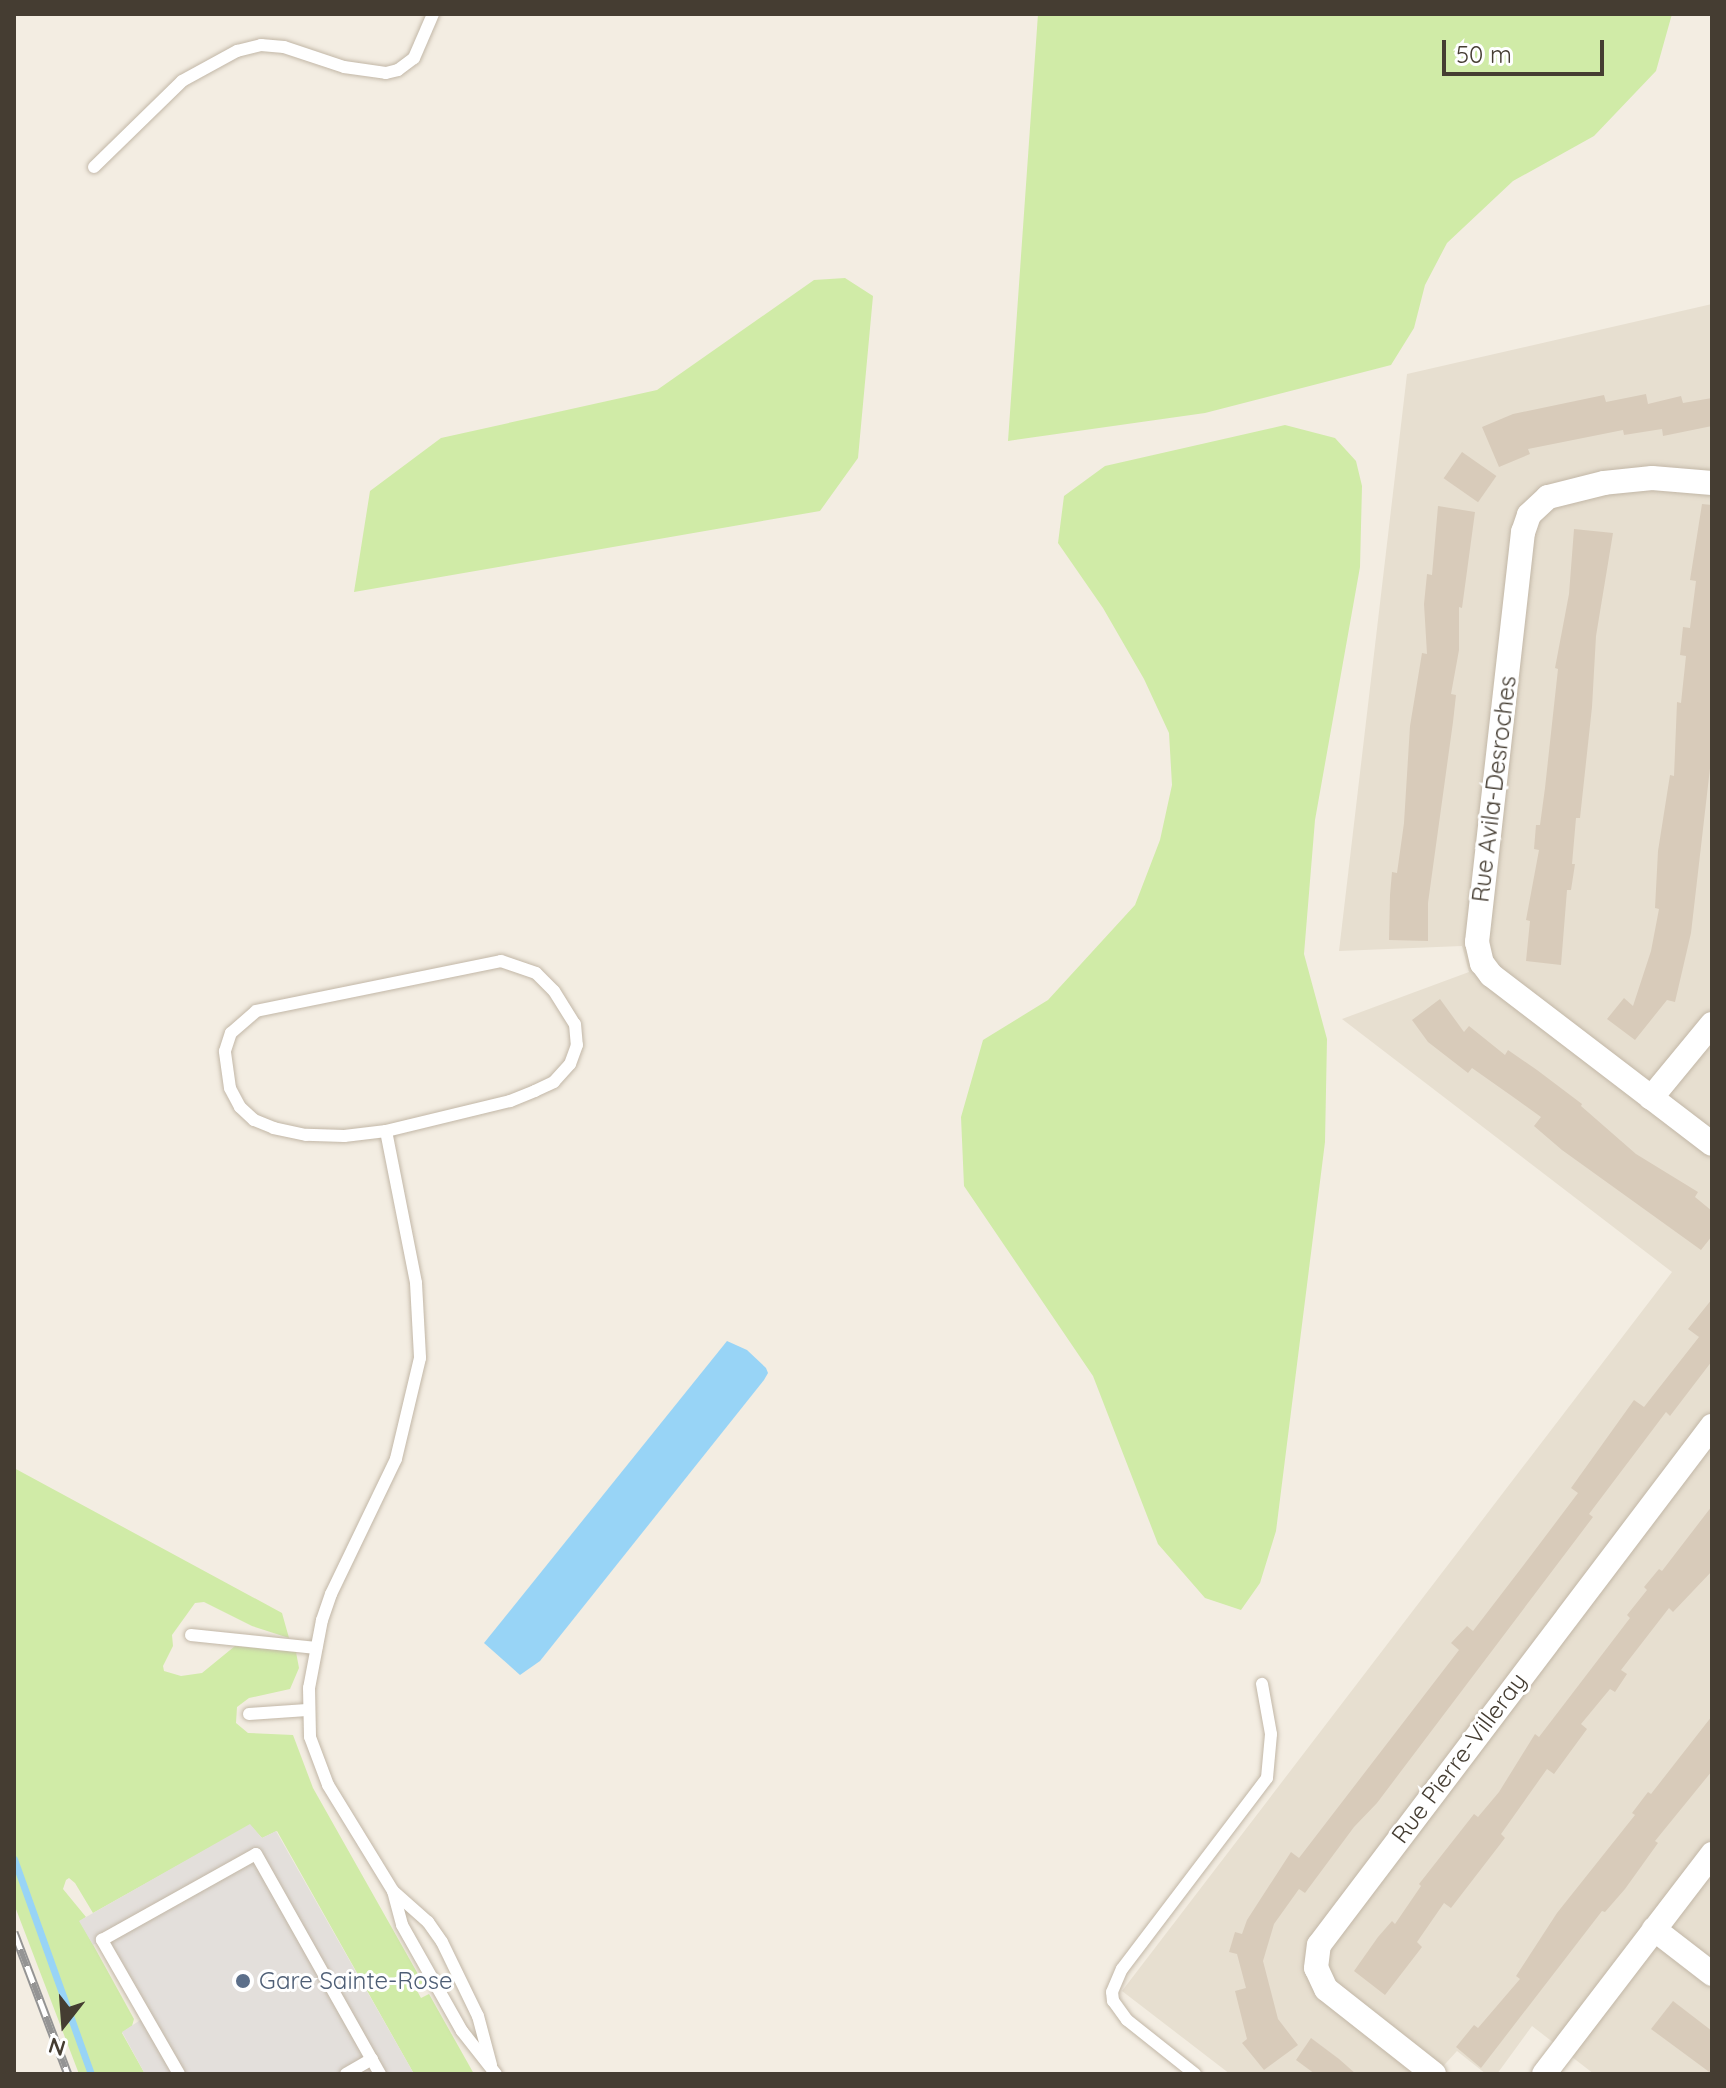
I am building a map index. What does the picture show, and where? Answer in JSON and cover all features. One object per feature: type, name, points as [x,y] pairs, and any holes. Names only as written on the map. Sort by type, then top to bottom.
[{"type":"street","name":"Rue Avila-Desroches","points":[[1712,483],[1652,478],[1604,483],[1548,497],[1529,515],[1523,532],[1477,933],[1479,957],[1491,975],[1712,1144]]},
{"type":"street","points":[[1651,1098],[1712,1024]]},
{"type":"street","name":"Rue Pierre-Villeray","points":[[1434,2074],[1326,1989],[1316,1968],[1319,1945],[1712,1426]]},
{"type":"street","points":[[1544,2074],[1712,1854]]},
{"type":"street","points":[[1654,1929],[1712,1974]]},
{"type":"lane","points":[[94,167],[182,81],[237,51],[261,45],[284,47],[344,67],[386,73],[398,70],[414,58],[433,14]]},
{"type":"lane","points":[[501,961],[536,973],[554,991],[575,1024],[577,1045],[570,1064],[554,1082],[510,1101],[386,1131],[344,1136],[306,1135],[254,1120],[240,1107],[227,1079],[225,1051],[231,1033],[256,1011],[501,961]]},
{"type":"lane","points":[[386,1131],[416,1283],[420,1324],[418,1373],[396,1459],[331,1594],[316,1648],[307,1710],[310,1737],[322,1773],[393,1891],[402,1925],[462,2031],[494,2070]]},
{"type":"lane","points":[[191,1635],[316,1648]]},
{"type":"lane","points":[[1195,2074],[1127,2020],[1113,2001],[1112,1992],[1122,1969],[1267,1778],[1271,1734],[1262,1684]]},
{"type":"lane","points":[[249,1714],[307,1710]]},
{"type":"lane","points":[[179,2074],[102,1940],[256,1854],[380,2074]]},
{"type":"lane","points":[[393,1891],[428,1922],[442,1942],[478,2016],[494,2070]]},
{"type":"lane","points":[[346,2074],[372,2059]]},
{"type":"shaded area","points":[[1712,304],[1712,2074],[1594,2074],[1532,2026],[1497,2074],[1486,2074],[1457,2051],[1436,2074],[1230,2074],[1122,1991],[1672,1272],[1342,1019],[1469,972],[1462,946],[1339,951],[1407,374]]},
{"type":"shaded area","name":"Gare Sainte-Rose","points":[[250,1824],[262,1838],[276,1831],[414,2074],[145,2074],[122,2032],[145,2017],[102,1940],[93,1945],[79,1921]]},
{"type":"green space","points":[[1038,14],[1672,14],[1656,71],[1594,136],[1513,181],[1447,243],[1425,285],[1414,328],[1391,365],[1205,413],[1008,441]]},
{"type":"green space","points":[[845,278],[873,296],[858,458],[820,511],[354,592],[370,491],[441,438],[657,390],[814,280]]},
{"type":"green space","points":[[1285,425],[1335,438],[1356,461],[1362,486],[1360,567],[1315,820],[1304,954],[1327,1039],[1325,1142],[1276,1531],[1260,1583],[1241,1610],[1205,1598],[1158,1544],[1093,1376],[964,1186],[961,1117],[983,1040],[1048,1000],[1135,905],[1160,840],[1172,785],[1169,733],[1144,679],[1103,608],[1058,543],[1064,496],[1105,466]]},
{"type":"green space","points":[[14,1468],[282,1613],[289,1638],[252,1626],[204,1602],[195,1603],[172,1635],[173,1646],[163,1666],[164,1671],[181,1676],[202,1673],[235,1646],[296,1652],[299,1668],[290,1689],[249,1698],[237,1707],[236,1723],[248,1733],[293,1735],[313,1788],[423,1983],[415,1987],[421,1998],[429,1994],[474,2074],[414,2074],[277,1831],[262,1838],[250,1825],[93,1913],[75,1883],[69,1878],[66,1880],[63,1889],[86,1917],[80,1921],[134,2019],[132,2026],[122,2033],[145,2074],[79,2074],[14,1904]]},
{"type":"water","points":[[727,1341],[747,1350],[766,1368],[768,1373],[764,1380],[540,1661],[520,1675],[484,1643]]},
{"type":"building","points":[[1646,394],[1648,404],[1681,396],[1683,403],[1712,398],[1712,426],[1663,436],[1662,429],[1624,435],[1623,430],[1528,449],[1530,454],[1499,467],[1482,427],[1513,414],[1604,395],[1606,402]]},
{"type":"building","points":[[1462,452],[1496,476],[1478,502],[1444,478]]},
{"type":"building","points":[[1702,504],[1712,505],[1712,751],[1691,933],[1675,1002],[1667,1000],[1635,1040],[1607,1019],[1624,998],[1633,1006],[1651,951],[1659,909],[1655,908],[1658,851],[1670,775],[1674,776],[1677,702],[1681,703],[1686,656],[1680,655],[1683,627],[1690,628],[1696,581],[1690,580]]},
{"type":"building","points":[[1438,506],[1475,512],[1462,608],[1459,607],[1459,650],[1451,694],[1456,695],[1453,722],[1428,903],[1428,941],[1389,940],[1392,872],[1397,873],[1404,823],[1410,726],[1422,653],[1427,654],[1424,604],[1427,574],[1432,575]]},
{"type":"building","points":[[1574,529],[1613,533],[1596,636],[1592,707],[1580,818],[1576,818],[1572,864],[1575,864],[1571,890],[1567,890],[1561,965],[1526,961],[1530,921],[1526,920],[1539,850],[1534,849],[1536,825],[1540,825],[1545,788],[1558,669],[1555,668],[1569,594]]},
{"type":"building","points":[[1440,999],[1464,1032],[1469,1026],[1505,1055],[1508,1050],[1582,1104],[1636,1154],[1698,1192],[1695,1197],[1712,1211],[1712,1236],[1701,1250],[1562,1150],[1534,1126],[1541,1117],[1472,1068],[1468,1073],[1428,1042],[1412,1020]]},
{"type":"building","points":[[1712,1299],[1712,1361],[1670,1416],[1666,1412],[1589,1514],[1593,1517],[1377,1803],[1354,1827],[1305,1893],[1299,1889],[1274,1924],[1263,1961],[1278,2019],[1298,2045],[1264,2070],[1242,2043],[1247,2039],[1235,1991],[1246,1988],[1237,1954],[1229,1952],[1235,1932],[1242,1934],[1247,1920],[1291,1852],[1299,1858],[1459,1650],[1451,1643],[1467,1626],[1473,1631],[1578,1493],[1571,1488],[1634,1400],[1644,1407],[1699,1337],[1688,1329]]},
{"type":"building","points":[[1712,1506],[1712,1571],[1673,1612],[1669,1608],[1621,1670],[1627,1674],[1615,1692],[1610,1689],[1581,1724],[1587,1729],[1554,1774],[1547,1769],[1501,1834],[1505,1838],[1451,1908],[1444,1903],[1417,1942],[1422,1947],[1385,1995],[1354,1971],[1378,1937],[1392,1921],[1395,1924],[1421,1886],[1419,1884],[1474,1814],[1478,1817],[1499,1792],[1535,1734],[1539,1737],[1630,1618],[1627,1615],[1647,1590],[1644,1587],[1659,1569],[1662,1571]]},
{"type":"building","points":[[1712,1716],[1712,1771],[1655,1841],[1658,1843],[1625,1889],[1605,1912],[1602,1911],[1481,2068],[1456,2047],[1474,2025],[1478,2028],[1520,1979],[1516,1976],[1557,1913],[1635,1815],[1632,1813],[1648,1792],[1651,1794]]},
{"type":"building","points":[[1673,2001],[1712,2031],[1712,2074],[1651,2029]]},
{"type":"building","points":[[1311,2038],[1356,2074],[1315,2074],[1296,2060]]},
{"type":"waterway","points":[[14,1859],[91,2074]]},
{"type":"railway","points":[[14,1932],[68,2074]]},
{"type":"place","name":"Gare Sainte-Rose","points":[[243,1981]]}]
